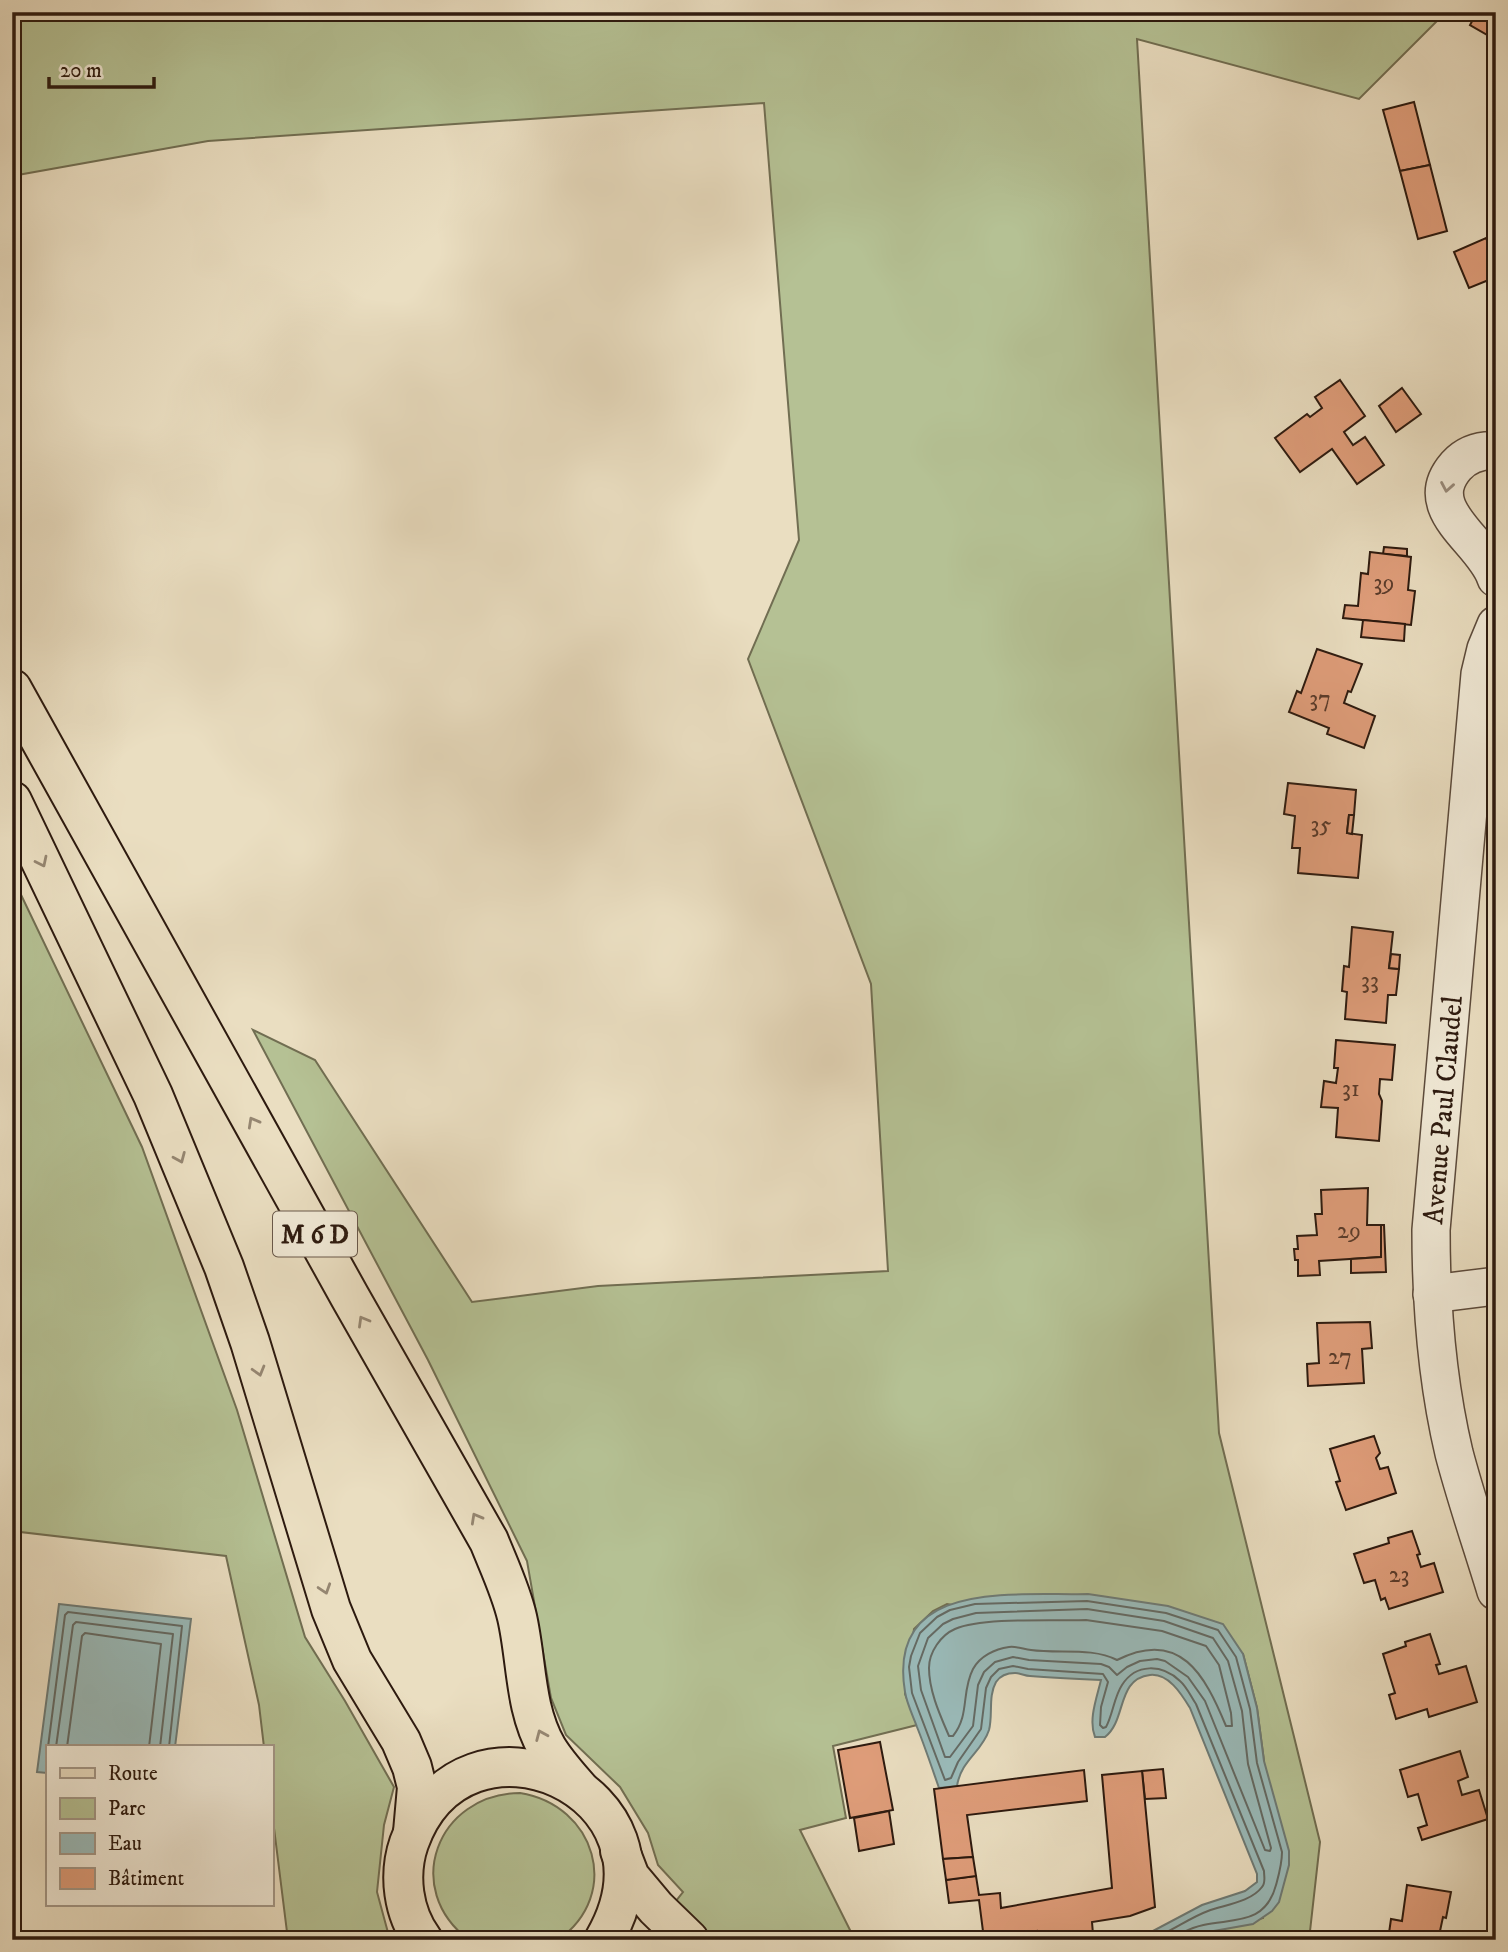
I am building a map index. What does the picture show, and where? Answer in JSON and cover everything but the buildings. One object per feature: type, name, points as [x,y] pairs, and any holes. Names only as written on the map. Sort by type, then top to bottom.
[{"type":"main road","name":"M 6 D","points":[[12,689],[489,1541],[517,1617],[529,1694],[537,1725],[560,1767],[580,1790]]},
{"type":"main road","points":[[12,801],[153,1095],[224,1268],[250,1342],[331,1609],[352,1660],[401,1741],[412,1767],[417,1787],[413,1832],[403,1866],[403,1884],[410,1918],[423,1940]]},
{"type":"main road","points":[[413,1832],[427,1809],[446,1790],[461,1780],[495,1768],[531,1768],[558,1776],[580,1790],[606,1817],[630,1877],[656,1908],[689,1940]]},
{"type":"main road","points":[[609,1932],[623,1888],[620,1851]]},
{"type":"main road","points":[[609,1932],[636,1909],[656,1908]]},
{"type":"street","points":[[1496,451],[1486,450],[1472,454],[1460,462],[1450,473],[1445,501],[1450,515],[1488,560],[1496,578]]},
{"type":"street","name":"Avenue Paul Claudel","points":[[1496,625],[1480,674],[1431,1230],[1432,1294],[1454,1452],[1496,1591]]},
{"type":"street","points":[[1432,1294],[1496,1286]]},
{"type":"green space","points":[[12,12],[1423,12],[1438,20],[1359,99],[1137,39],[1219,1433],[1320,1842],[1309,1940],[1180,1940],[1263,1918],[1264,1761],[1257,1708],[1243,1654],[947,1604],[933,1611],[914,1629],[905,1694],[917,1725],[833,1746],[846,1818],[800,1830],[855,1940],[645,1940],[683,1892],[658,1865],[648,1833],[620,1787],[566,1735],[551,1698],[527,1561],[428,1360],[253,1030],[315,1060],[472,1302],[598,1286],[888,1271],[871,984],[748,659],[799,540],[764,103],[208,141],[12,176]]},
{"type":"green space","points":[[12,876],[142,1147],[237,1410],[305,1637],[394,1787],[384,1825],[377,1892],[390,1940],[288,1940],[273,1820],[273,1745],[264,1745],[259,1705],[226,1556],[12,1531]]},
{"type":"green space","points":[[520,1793],[546,1801],[567,1815],[582,1833],[591,1854],[594,1876],[590,1899],[578,1921],[558,1940],[469,1940],[448,1919],[437,1896],[433,1871],[438,1848],[449,1827],[467,1809],[491,1798]]},
{"type":"water","points":[[1026,1594],[1088,1594],[1168,1606],[1223,1624],[1243,1654],[1257,1708],[1264,1761],[1289,1851],[1289,1865],[1279,1902],[1272,1911],[1253,1924],[1197,1934],[1180,1940],[1100,1940],[1153,1931],[1202,1905],[1245,1891],[1257,1882],[1257,1874],[1190,1708],[1174,1686],[1163,1677],[1150,1675],[1139,1678],[1132,1684],[1112,1730],[1105,1737],[1095,1737],[1093,1716],[1101,1680],[1015,1673],[1004,1675],[994,1687],[986,1738],[963,1769],[957,1786],[939,1788],[905,1692],[904,1655],[915,1629],[935,1611],[962,1601]]},
{"type":"water","points":[[59,1604],[191,1619],[175,1745],[46,1745],[46,1773],[37,1772]]}]
